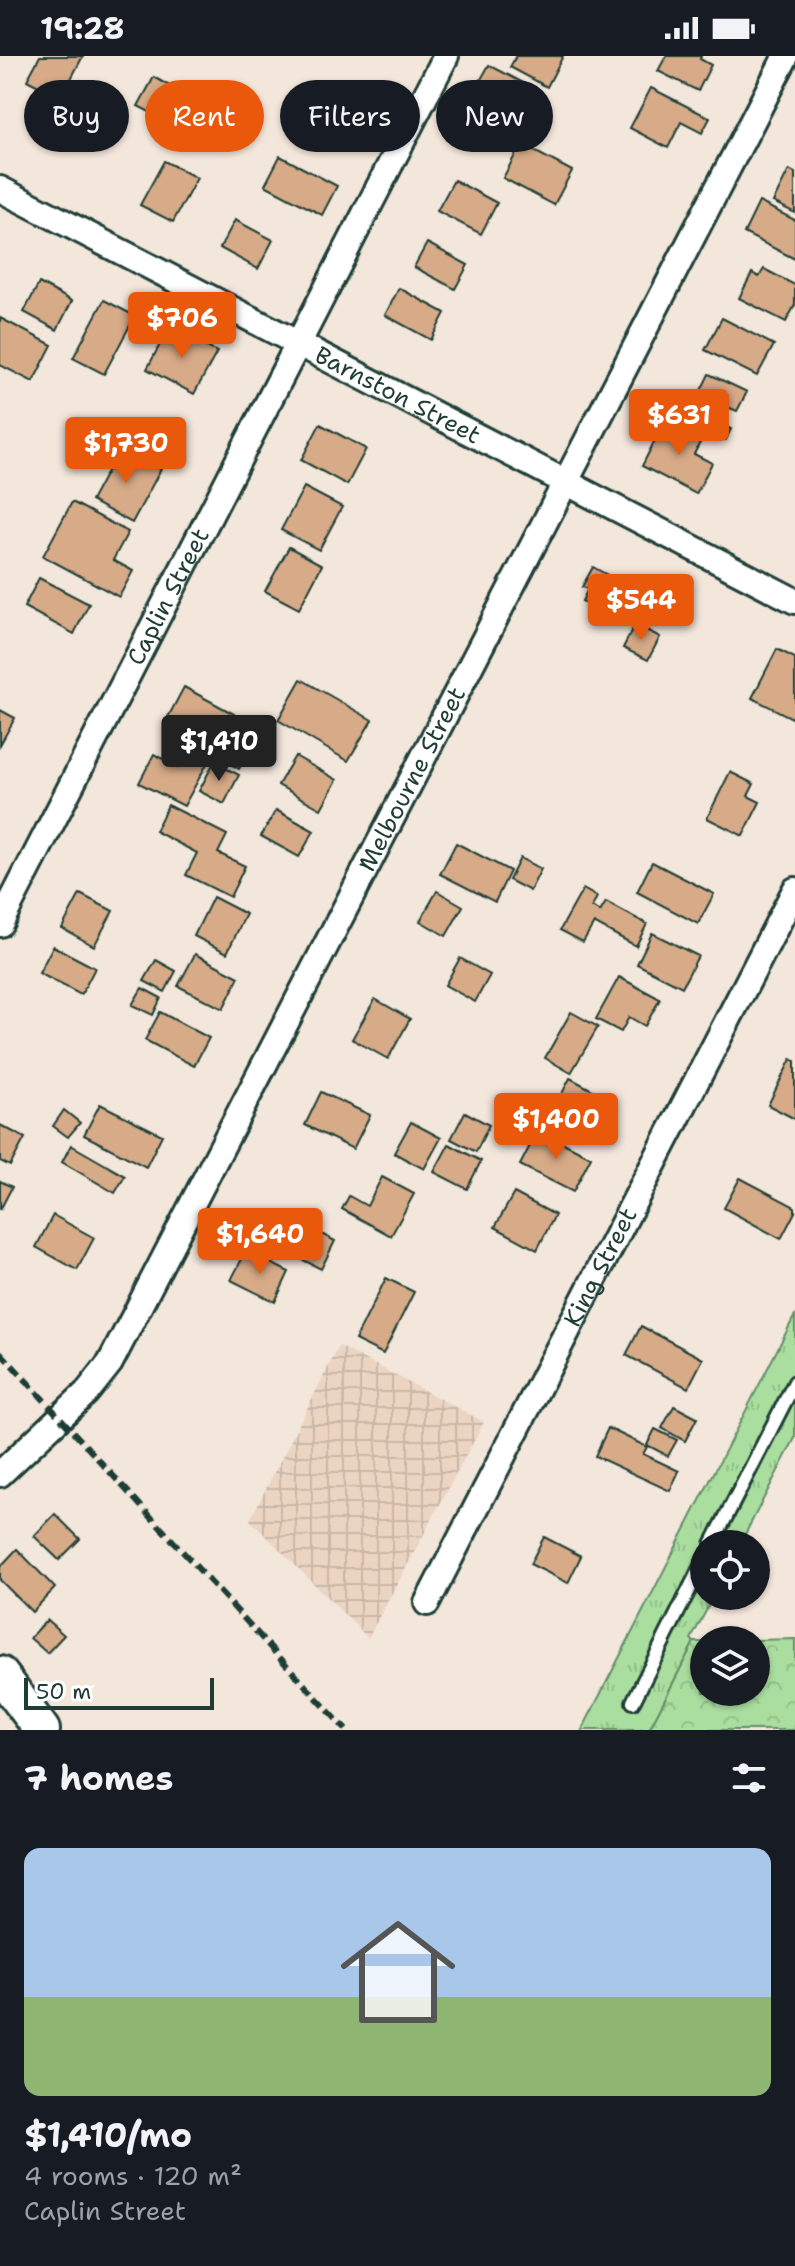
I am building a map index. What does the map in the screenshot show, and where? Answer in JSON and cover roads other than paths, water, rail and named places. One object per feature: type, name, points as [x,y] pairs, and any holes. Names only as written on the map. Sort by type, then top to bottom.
[{"type":"street","name":"Caplin Street","points":[[0,924],[446,56]]},
{"type":"street","name":"Melbourne Street","points":[[0,1474],[87,1392],[110,1363],[786,56]]},
{"type":"street","name":"Barnston Street","points":[[0,189],[795,601]]},
{"type":"street","name":"King Street","points":[[427,1603],[795,890]]},
{"type":"street","points":[[0,1674],[42,1730]]},
{"type":"lane","points":[[719,1530],[795,1382]]},
{"type":"lane","points":[[633,1702],[690,1588]]},
{"type":"railway","points":[[0,1352],[346,1730]]}]
